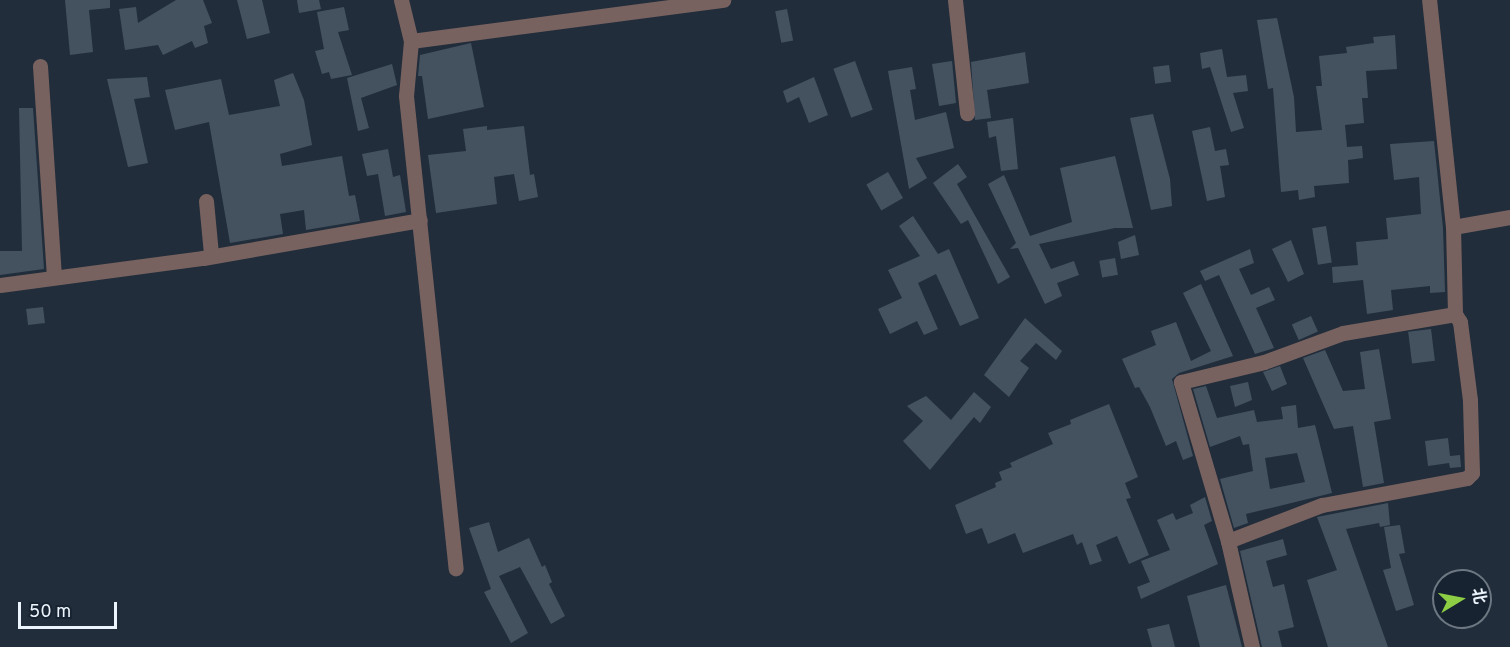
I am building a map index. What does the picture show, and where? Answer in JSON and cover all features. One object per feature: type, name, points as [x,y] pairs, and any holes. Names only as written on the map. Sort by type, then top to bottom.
[{"type":"street","points":[[401,0],[411,42],[406,96],[456,568]]},
{"type":"street","points":[[411,42],[723,0]]},
{"type":"street","points":[[955,0],[967,112]]},
{"type":"street","points":[[1228,541],[1322,505],[1467,478],[1472,473],[1470,400],[1460,321],[1455,314],[1454,227],[1429,0]]},
{"type":"street","points":[[39,66],[54,274]]},
{"type":"street","points":[[206,201],[211,254]]},
{"type":"street","points":[[1454,227],[1510,217]]},
{"type":"street","points":[[0,285],[28,283],[54,274],[211,254],[420,220]]},
{"type":"street","points":[[1252,647],[1228,541],[1181,382],[1264,362],[1343,333],[1455,314]]},
{"type":"building","points":[[65,0],[110,0],[110,8],[89,10],[93,52],[70,55]]},
{"type":"building","points":[[176,0],[203,0],[212,23],[204,26],[208,43],[195,48],[192,41],[163,55],[158,45],[125,50],[119,9],[136,7],[138,23]]},
{"type":"building","points":[[237,0],[262,0],[270,33],[247,39]]},
{"type":"building","points":[[297,0],[319,0],[321,9],[299,13]]},
{"type":"building","points":[[344,7],[349,30],[338,32],[352,75],[331,79],[329,72],[322,74],[315,51],[324,49],[317,12]]},
{"type":"building","points":[[787,9],[793,40],[781,43],[775,11]]},
{"type":"building","points":[[1277,18],[1294,97],[1296,132],[1322,130],[1316,86],[1322,86],[1319,56],[1347,53],[1346,47],[1374,43],[1373,37],[1395,35],[1397,69],[1366,71],[1368,98],[1362,98],[1364,123],[1345,125],[1347,147],[1362,146],[1363,158],[1348,160],[1349,183],[1314,186],[1315,197],[1299,200],[1298,190],[1281,192],[1273,88],[1268,89],[1257,20]]},
{"type":"building","points":[[471,43],[484,107],[428,119],[422,76],[418,76],[420,55]]},
{"type":"building","points":[[1222,49],[1227,77],[1246,75],[1248,91],[1233,93],[1244,128],[1231,132],[1210,67],[1202,69],[1200,53]]},
{"type":"building","points":[[1025,52],[1029,83],[987,90],[991,118],[975,120],[971,62]]},
{"type":"building","points":[[855,61],[873,110],[851,118],[833,69]]},
{"type":"building","points":[[952,61],[956,103],[939,106],[932,64]]},
{"type":"building","points":[[392,64],[397,85],[361,98],[369,128],[358,131],[347,78]]},
{"type":"building","points":[[1169,65],[1171,82],[1155,84],[1153,67]]},
{"type":"building","points":[[912,67],[916,89],[910,90],[915,120],[946,112],[954,148],[916,158],[927,178],[909,189],[888,71]]},
{"type":"building","points":[[293,73],[304,100],[312,145],[280,154],[282,166],[342,156],[349,196],[355,195],[360,221],[306,230],[304,210],[280,214],[283,234],[230,243],[209,122],[175,130],[165,90],[221,79],[229,115],[280,106],[274,80]]},
{"type":"building","points":[[147,77],[150,97],[134,99],[148,163],[128,167],[107,79]]},
{"type":"building","points":[[814,77],[828,115],[809,123],[799,97],[787,103],[783,91]]},
{"type":"building","points":[[19,108],[33,108],[44,269],[0,275],[0,251],[22,251]]},
{"type":"building","points":[[1153,114],[1170,179],[1172,206],[1151,210],[1130,118]]},
{"type":"building","points":[[1013,118],[1018,169],[1001,171],[996,136],[989,138],[987,122]]},
{"type":"building","points":[[487,126],[487,130],[524,126],[530,175],[534,174],[538,197],[519,201],[514,174],[494,177],[497,204],[436,213],[428,155],[466,151],[463,129]]},
{"type":"building","points":[[1210,127],[1215,151],[1226,149],[1229,165],[1220,166],[1225,197],[1207,201],[1192,131]]},
{"type":"building","points":[[1434,141],[1443,228],[1445,292],[1430,293],[1430,286],[1391,290],[1393,310],[1367,314],[1363,280],[1333,283],[1332,267],[1358,265],[1356,242],[1388,239],[1386,218],[1421,214],[1419,177],[1394,180],[1390,144]]},
{"type":"building","points":[[388,149],[393,177],[400,175],[406,212],[385,216],[378,174],[367,176],[362,154]]},
{"type":"building","points":[[1115,156],[1133,228],[1115,228],[1039,244],[1051,269],[1074,261],[1079,275],[1057,283],[1062,296],[1045,304],[1018,248],[1010,249],[1016,243],[988,184],[1004,175],[1030,236],[1072,222],[1060,168]]},
{"type":"building","points":[[958,164],[967,177],[957,184],[1010,277],[998,284],[968,220],[961,224],[933,183]]},
{"type":"building","points":[[888,172],[903,198],[881,210],[866,184]]},
{"type":"building","points":[[913,216],[938,254],[949,249],[979,318],[960,326],[936,274],[918,283],[938,329],[924,335],[917,321],[890,334],[878,309],[902,298],[888,270],[920,256],[899,226]]},
{"type":"building","points":[[1326,226],[1332,263],[1318,265],[1312,228]]},
{"type":"building","points":[[1135,235],[1139,255],[1121,259],[1118,242]]},
{"type":"building","points":[[1291,240],[1304,274],[1288,282],[1272,249]]},
{"type":"building","points":[[1250,249],[1254,263],[1239,269],[1251,295],[1269,287],[1275,300],[1256,308],[1274,348],[1255,354],[1219,275],[1205,281],[1200,271]]},
{"type":"building","points":[[1115,258],[1118,275],[1102,278],[1099,261]]},
{"type":"building","points":[[1201,284],[1233,356],[1179,373],[1172,379],[1193,456],[1183,460],[1176,441],[1166,446],[1150,407],[1139,387],[1135,388],[1122,359],[1156,345],[1151,331],[1176,322],[1191,361],[1211,351],[1183,293]]},
{"type":"building","points":[[43,307],[45,323],[28,325],[26,309]]},
{"type":"building","points":[[1311,316],[1318,332],[1299,340],[1292,325]]},
{"type":"building","points":[[1025,318],[1062,351],[1056,360],[1036,343],[1020,361],[1029,368],[1009,397],[984,375]]},
{"type":"building","points":[[1431,329],[1435,361],[1412,364],[1408,332]]},
{"type":"building","points":[[1379,349],[1391,419],[1374,422],[1384,483],[1363,487],[1353,426],[1334,429],[1303,358],[1325,350],[1343,391],[1365,389],[1360,352]]},
{"type":"building","points":[[1280,366],[1287,384],[1272,391],[1263,372]]},
{"type":"building","points":[[1248,382],[1252,400],[1235,407],[1230,386]]},
{"type":"building","points":[[1206,386],[1217,418],[1254,410],[1257,422],[1283,419],[1281,407],[1296,405],[1298,428],[1315,425],[1332,493],[1246,514],[1248,523],[1234,528],[1220,479],[1253,471],[1249,444],[1243,445],[1240,436],[1210,447],[1193,389]],"holes":[[[1297,453],[1305,482],[1270,489],[1265,458]]]},
{"type":"building","points":[[974,392],[991,407],[980,423],[974,417],[930,470],[903,441],[923,421],[907,406],[926,396],[951,420]]},
{"type":"building","points":[[1109,404],[1138,477],[1125,483],[1131,498],[1126,499],[1149,555],[1129,564],[1117,536],[1096,545],[1102,561],[1090,565],[1082,542],[1077,545],[1073,534],[1023,553],[1015,533],[988,544],[982,528],[966,534],[955,505],[996,487],[995,483],[1002,480],[999,472],[1012,467],[1010,463],[1053,444],[1048,433],[1071,424],[1070,420]]},
{"type":"building","points":[[1448,438],[1450,456],[1460,455],[1461,467],[1450,468],[1449,463],[1428,466],[1425,441]]},
{"type":"building","points":[[1205,497],[1212,521],[1204,525],[1218,564],[1141,599],[1137,587],[1150,582],[1141,561],[1170,550],[1157,520],[1173,513],[1176,520],[1193,513],[1190,505]]},
{"type":"building","points":[[1388,503],[1390,525],[1380,527],[1379,523],[1346,529],[1388,647],[1328,647],[1307,580],[1337,570],[1317,517]]},
{"type":"building","points":[[489,522],[498,552],[529,538],[542,567],[545,565],[552,582],[549,584],[565,616],[551,624],[520,567],[499,576],[528,633],[511,643],[484,592],[491,589],[469,528]]},
{"type":"building","points":[[1400,525],[1405,553],[1399,554],[1414,605],[1396,611],[1383,570],[1391,568],[1384,527]]},
{"type":"building","points":[[1283,539],[1287,555],[1266,561],[1273,587],[1284,584],[1294,627],[1278,631],[1282,647],[1262,647],[1240,551]]},
{"type":"building","points":[[1226,585],[1242,647],[1200,647],[1187,596]]},
{"type":"building","points":[[1169,624],[1175,647],[1152,647],[1147,629]]}]
